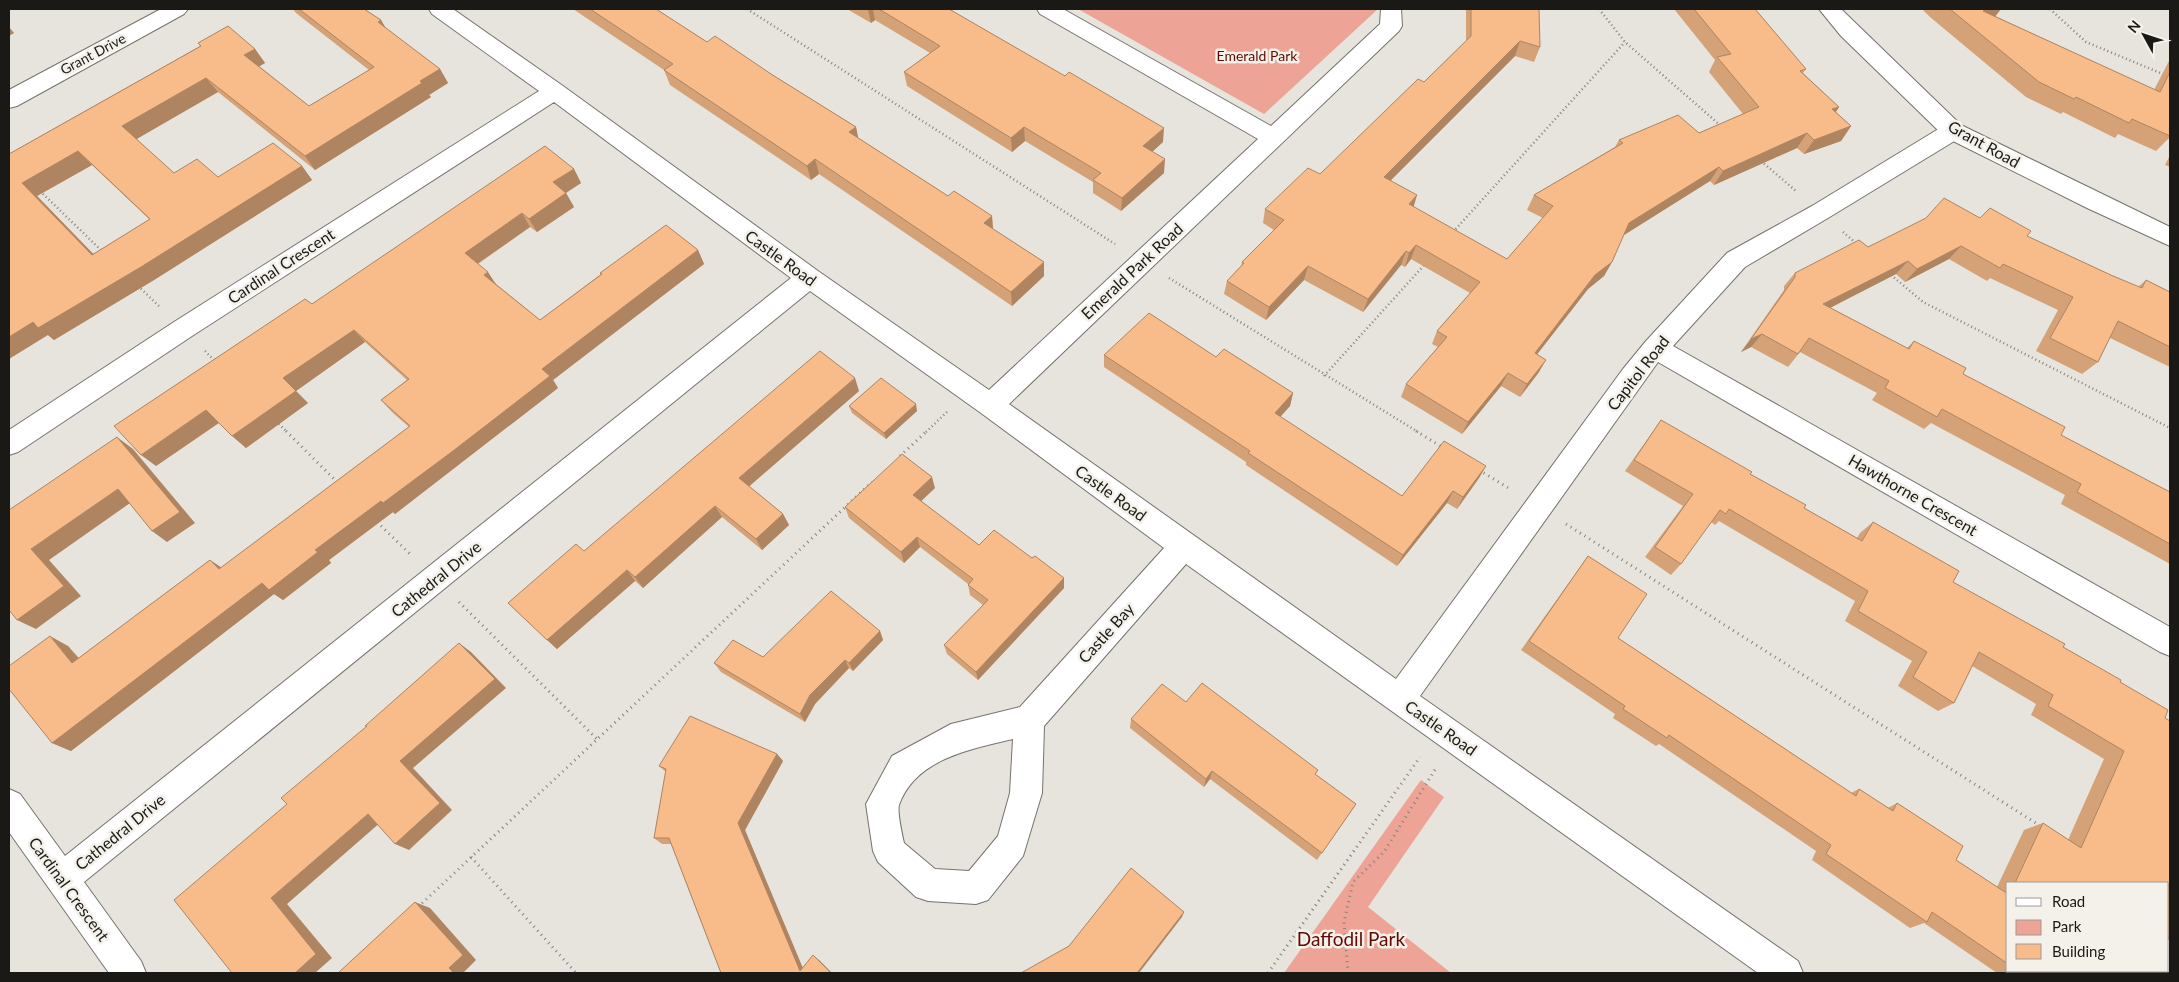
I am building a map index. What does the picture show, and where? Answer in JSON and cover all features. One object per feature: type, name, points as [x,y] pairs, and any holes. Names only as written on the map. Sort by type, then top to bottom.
[{"type":"street","name":"Grant Drive","points":[[9,100],[177,9]]},
{"type":"street","name":"Castle Road","points":[[439,9],[555,91],[809,278],[1786,973]]},
{"type":"street","points":[[1047,9],[1273,137]]},
{"type":"street","name":"Emerald Park Road","points":[[980,398],[1142,261],[1391,26],[1392,9]]},
{"type":"street","name":"Grant Road","points":[[1829,9],[1849,31],[1953,131],[2170,237]]},
{"type":"street","name":"Cardinal Crescent","points":[[9,444],[183,329],[555,91]]},
{"type":"street","name":"Capitol Road","points":[[1400,699],[1632,377],[1655,348],[1736,260],[1820,212],[1953,131]]},
{"type":"street","name":"Cathedral Drive","points":[[62,879],[809,278]]},
{"type":"street","name":"Hawthorne Crescent","points":[[1655,348],[2170,642]]},
{"type":"street","name":"Castle Bay","points":[[1029,720],[1184,546]]},
{"type":"street","points":[[1029,720],[1026,793],[1012,845],[976,888],[928,885],[889,851],[882,804],[903,767],[951,739],[1029,720]]},
{"type":"street","name":"Cardinal Crescent","points":[[9,805],[129,973]]},
{"type":"path","points":[[747,9],[1324,376],[1448,451]]},
{"type":"path","points":[[1599,9],[1625,42],[1722,127]]},
{"type":"path","points":[[2050,9],[2086,42],[2170,77]]},
{"type":"path","points":[[1451,235],[1625,42]]},
{"type":"path","points":[[1760,160],[1864,251]]},
{"type":"path","points":[[37,188],[106,255]]},
{"type":"path","points":[[1324,376],[1431,257]]},
{"type":"path","points":[[1886,270],[1923,302],[2170,428]]},
{"type":"path","points":[[134,282],[218,364]]},
{"type":"path","points":[[896,459],[980,398]]},
{"type":"path","points":[[274,420],[344,489]]},
{"type":"path","points":[[1473,467],[2048,830]]},
{"type":"path","points":[[415,909],[875,480]]},
{"type":"path","points":[[372,517],[597,739]]},
{"type":"path","points":[[1268,973],[1448,732]]},
{"type":"path","points":[[1348,973],[1344,922],[1353,882],[1384,852],[1448,732]]},
{"type":"path","points":[[471,857],[576,973]]},
{"type":"green space","name":"Emerald Park","points":[[1078,9],[1378,9],[1264,114]]},
{"type":"green space","name":"Daffodil Park","points":[[1421,780],[1444,797],[1368,907],[1451,973],[1284,973]]},
{"type":"building","points":[[299,9],[364,9],[381,20],[378,22],[440,69],[420,81],[422,83],[305,156],[206,78],[122,126],[174,173],[197,159],[218,177],[273,143],[302,166],[141,267],[38,328],[33,322],[9,337],[9,154],[201,46],[198,43],[228,26],[255,49],[244,55],[309,106],[374,67]],"holes":[[[78,151],[150,219],[92,255],[22,183]]]},
{"type":"building","points":[[590,9],[656,9],[707,42],[715,36],[771,74],[856,127],[849,132],[948,196],[954,191],[992,216],[984,223],[1044,262],[1011,292],[815,159],[807,166],[664,70],[673,64]]},
{"type":"building","points":[[879,9],[949,9],[1065,76],[1069,72],[1164,128],[1143,146],[1165,159],[1122,198],[1093,180],[1101,173],[1024,127],[1011,138],[904,72],[940,46]]},
{"type":"building","points":[[1471,9],[1539,9],[1540,47],[1520,41],[1384,177],[1417,195],[1409,204],[1507,259],[1553,206],[1534,195],[1623,143],[1619,140],[1678,115],[1699,133],[1759,107],[1717,57],[1731,54],[1694,9],[1755,9],[1806,69],[1800,71],[1839,107],[1832,109],[1851,126],[1814,140],[1807,133],[1723,171],[1719,167],[1629,223],[1612,262],[1595,275],[1535,353],[1546,360],[1527,384],[1508,373],[1468,422],[1406,384],[1447,337],[1437,331],[1480,282],[1416,245],[1409,253],[1406,251],[1368,299],[1308,266],[1269,307],[1227,281],[1244,263],[1242,262],[1284,220],[1265,209],[1308,168],[1320,174],[1418,79],[1424,82],[1471,36]]},
{"type":"building","points":[[1950,9],[1992,9],[1983,11],[2160,92],[2170,72],[2170,136],[2132,119],[2129,123],[2076,97],[2074,99],[2039,82]]},
{"type":"building","points":[[545,146],[574,169],[553,182],[566,193],[529,219],[522,213],[465,253],[488,272],[484,275],[540,320],[666,225],[698,250],[542,369],[550,376],[453,451],[315,550],[318,552],[269,590],[262,583],[52,743],[9,689],[9,666],[50,636],[72,663],[210,560],[219,569],[410,426],[381,400],[409,379],[354,330],[283,378],[296,391],[232,436],[206,410],[141,455],[114,426],[305,299],[312,304]]},
{"type":"building","points":[[1944,198],[1980,218],[1990,208],[2031,231],[2027,236],[2142,288],[2146,280],[2170,292],[2170,347],[2118,321],[2098,362],[2050,338],[2073,297],[2003,264],[2000,268],[1961,246],[1917,269],[1908,261],[1823,304],[1909,349],[1914,341],[1966,368],[1963,374],[2065,427],[2061,435],[2170,492],[2170,544],[2077,492],[2081,484],[1942,409],[1937,417],[1885,388],[1889,381],[1809,338],[1798,354],[1762,334],[1751,339],[1795,277],[1795,273],[1859,240],[1868,247],[1926,218]]},
{"type":"building","points":[[1149,313],[1216,357],[1224,349],[1293,393],[1275,413],[1402,496],[1444,441],[1486,466],[1463,497],[1453,491],[1403,555],[1104,355]]},
{"type":"building","points":[[820,351],[855,378],[739,478],[783,514],[756,539],[715,506],[635,577],[627,570],[547,640],[508,603],[576,544],[584,551]]},
{"type":"building","points":[[881,378],[916,404],[884,433],[849,406]]},
{"type":"building","points":[[1661,420],[1752,472],[1750,474],[1806,505],[1804,508],[1862,541],[1873,522],[1959,571],[1953,582],[2065,644],[2063,647],[2121,680],[2120,682],[2168,710],[2165,718],[2170,721],[2169,936],[2169,882],[2015,882],[2043,823],[2081,848],[2124,751],[2048,706],[2053,695],[1979,652],[1954,703],[1913,677],[1927,652],[1858,611],[1868,591],[1729,509],[1726,514],[1720,510],[1681,564],[1655,547],[1693,494],[1634,460]]},
{"type":"building","points":[[117,437],[180,512],[152,531],[118,489],[31,549],[64,586],[17,620],[9,610],[9,510]]},
{"type":"building","points":[[902,454],[932,477],[913,495],[979,545],[994,530],[1032,558],[1035,556],[1064,578],[976,672],[944,645],[988,600],[968,585],[973,579],[917,537],[901,552],[845,507]]},
{"type":"building","points":[[1588,556],[1647,594],[1618,638],[1856,796],[1859,789],[1893,811],[1897,803],[1963,846],[1956,860],[2006,893],[2006,963],[1932,912],[1927,922],[1826,854],[1831,845],[1669,735],[1667,738],[1623,709],[1625,706],[1529,641]]},
{"type":"building","points":[[831,591],[880,631],[849,663],[845,660],[810,695],[800,714],[714,663],[733,640],[763,657]]},
{"type":"building","points":[[459,643],[495,679],[400,761],[440,803],[395,844],[368,814],[271,898],[316,954],[295,973],[232,973],[174,900],[287,804],[281,798],[367,726],[365,726]]},
{"type":"building","points":[[1202,683],[1318,770],[1315,774],[1356,804],[1322,853],[1212,771],[1206,779],[1131,719],[1162,684],[1186,702]]},
{"type":"building","points":[[690,716],[777,754],[738,823],[800,971],[813,955],[831,973],[721,973],[669,838],[654,838],[666,769],[659,766]]},
{"type":"building","points":[[1131,868],[1184,912],[1137,973],[1021,973],[1069,946]]},
{"type":"building","points":[[415,902],[463,955],[449,968],[454,973],[338,973]]},
{"type":"building","points":[[2020,972],[2156,972],[2156,973]]}]
